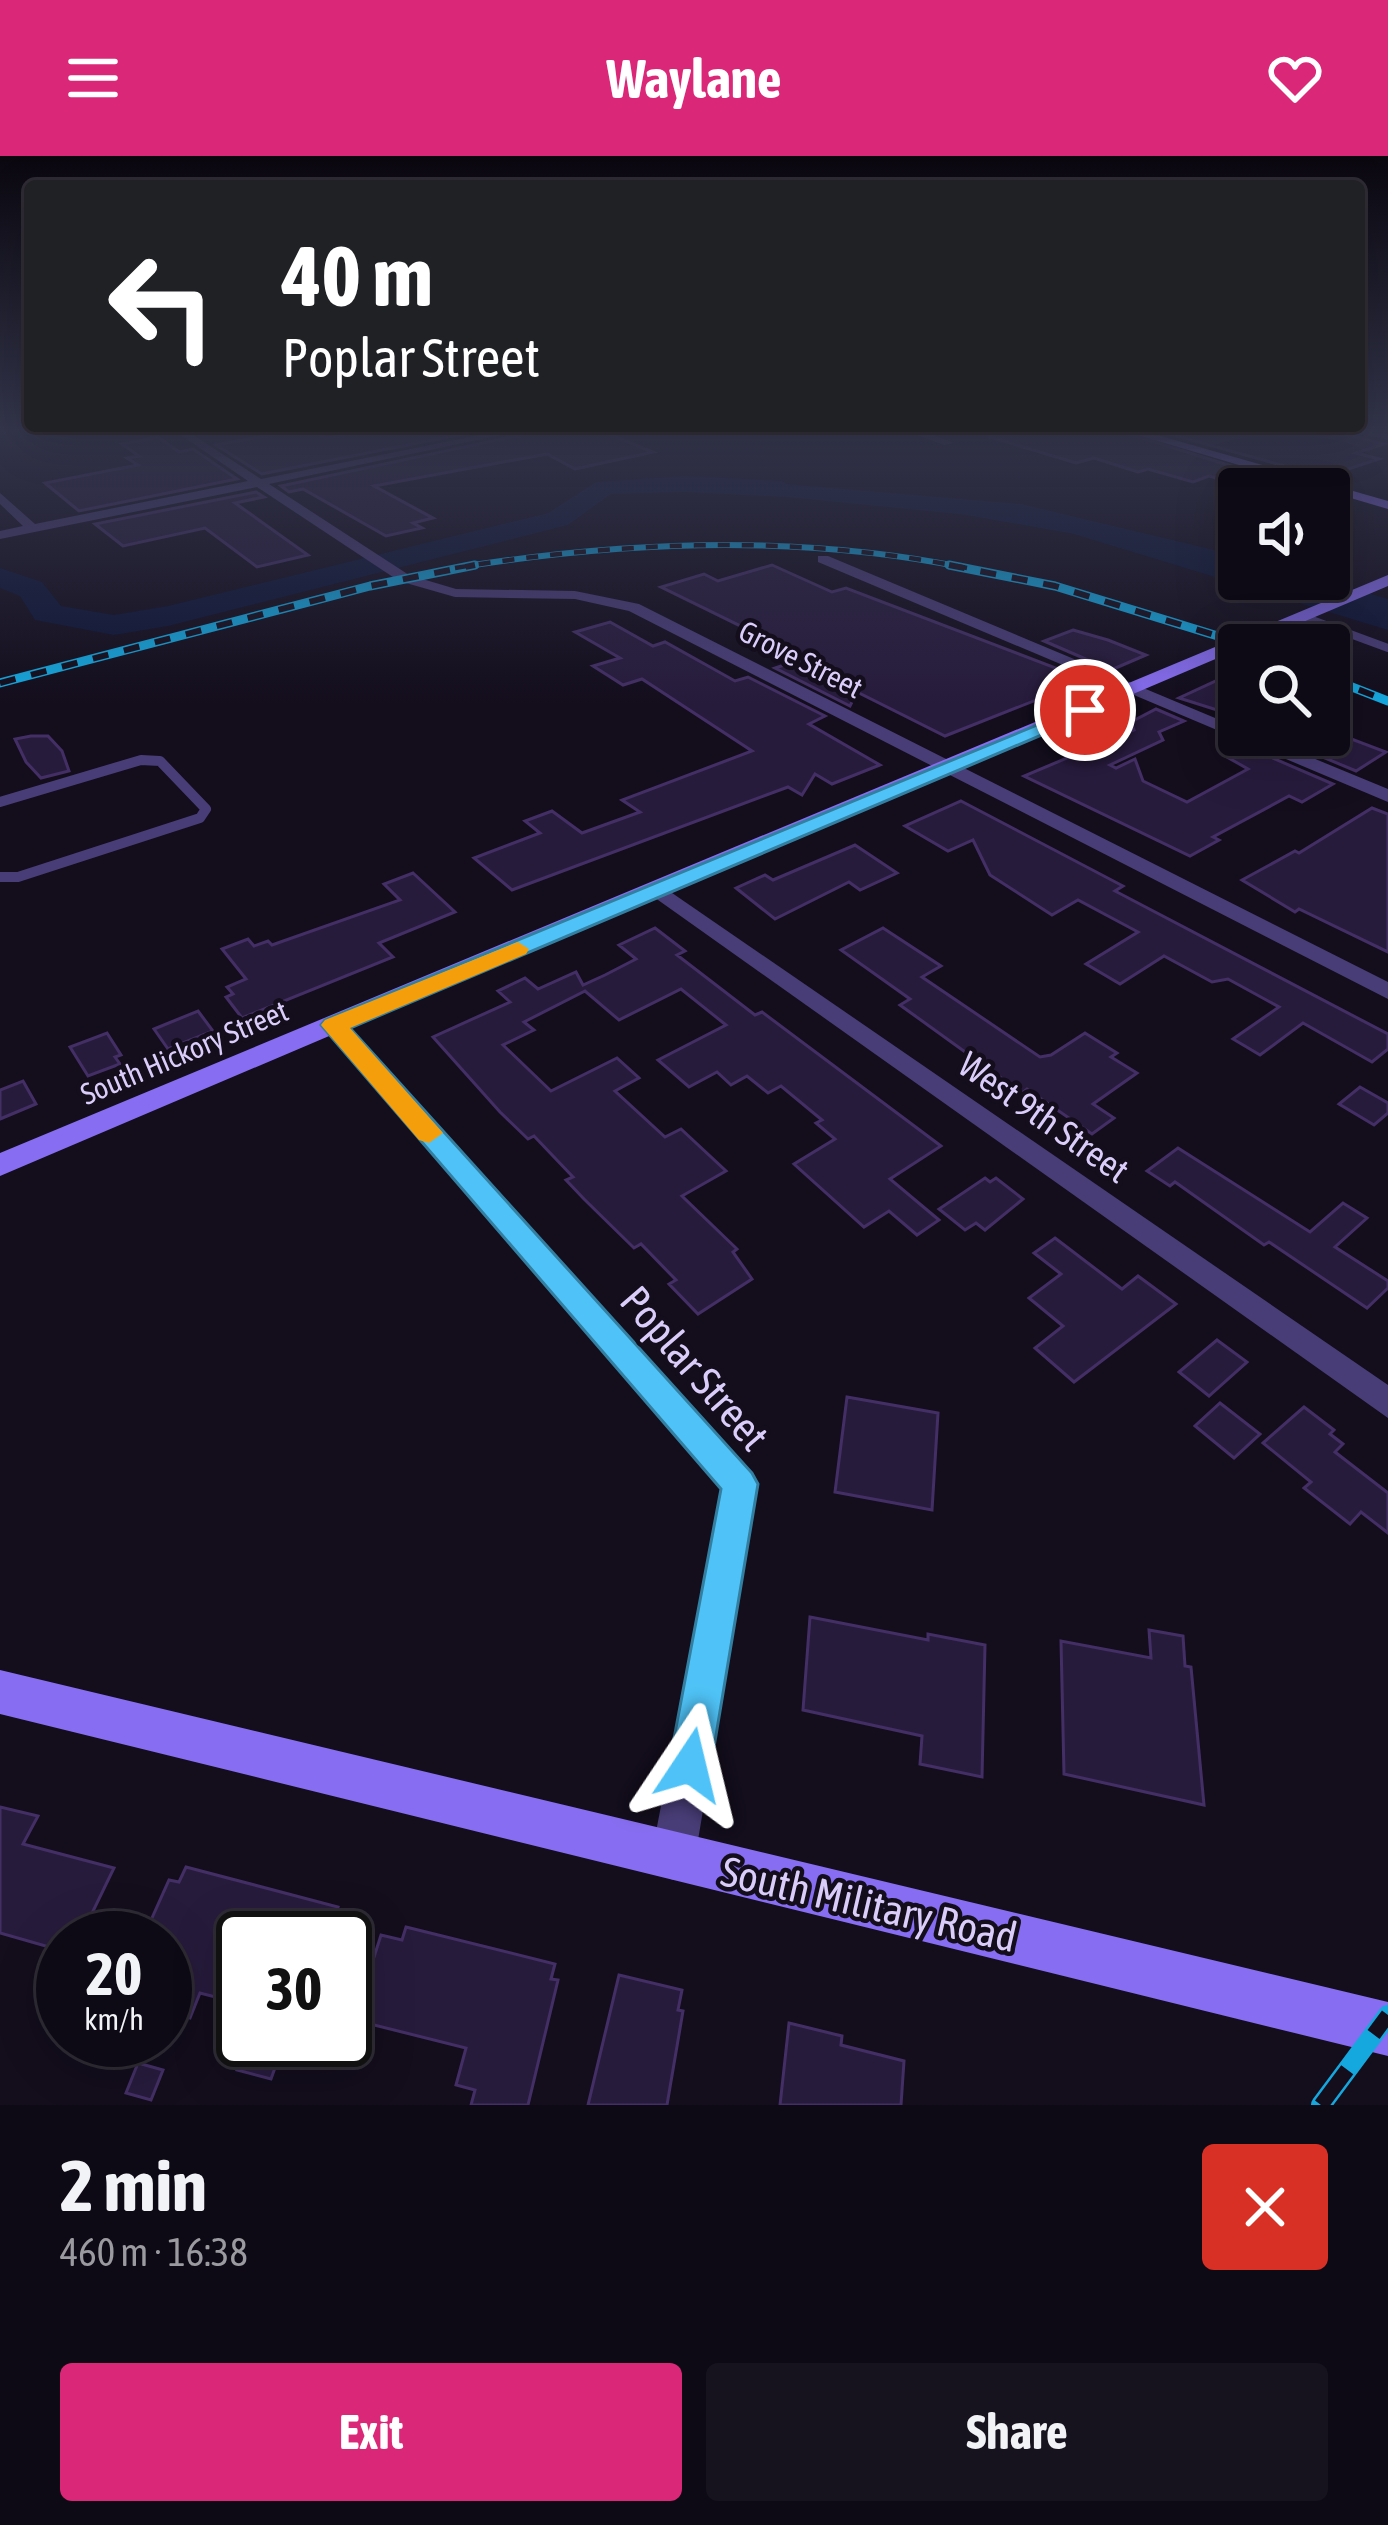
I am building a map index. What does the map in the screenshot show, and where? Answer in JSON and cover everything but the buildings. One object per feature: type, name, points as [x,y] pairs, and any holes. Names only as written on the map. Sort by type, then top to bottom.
[{"type":"street","points":[[26,522],[32,528]]},
{"type":"street","points":[[0,535],[63,522]]},
{"type":"street","name":"Grove Street","points":[[319,522],[399,575],[450,592],[561,594],[623,602],[1388,992]]},
{"type":"street","points":[[823,559],[1218,726]]},
{"type":"street","name":"South Hickory Street","points":[[0,1165],[950,769],[1388,580]]},
{"type":"street","points":[[1291,756],[1388,796]]},
{"type":"street","name":"West 9th Street","points":[[659,890],[1388,1403]]},
{"type":"street","name":"Poplar Street","points":[[334,1025],[740,1484],[673,1858]]},
{"type":"street","name":"South Military Road","points":[[0,1692],[1388,2029]]},
{"type":"lane","points":[[1310,614],[1388,648]]},
{"type":"lane","points":[[0,802],[141,760],[160,761],[206,809],[200,818],[177,826],[18,877],[0,877]]},
{"type":"water","points":[[1006,522],[1097,522],[1218,551],[1218,578],[1074,534]]},
{"type":"water","points":[[1350,588],[1388,599],[1388,630],[1290,600],[1350,600]]},
{"type":"waterway","points":[[0,577],[31,589],[45,602],[46,613],[114,625],[168,616],[546,522]]},
{"type":"railway","points":[[472,566],[582,552],[711,545],[840,550],[967,568]]},
{"type":"railway","points":[[949,565],[1055,586],[1218,636]]},
{"type":"railway","points":[[0,683],[370,586],[472,566]]},
{"type":"railway","points":[[455,568],[472,566]]},
{"type":"railway","points":[[1350,686],[1388,701]]},
{"type":"railway","points":[[1321,2105],[1388,2015]]},
{"type":"slow traffic","points":[[429,1133],[334,1025],[518,949]]},
{"type":"route","points":[[690,1765],[740,1484],[334,1025],[1085,710]]}]
